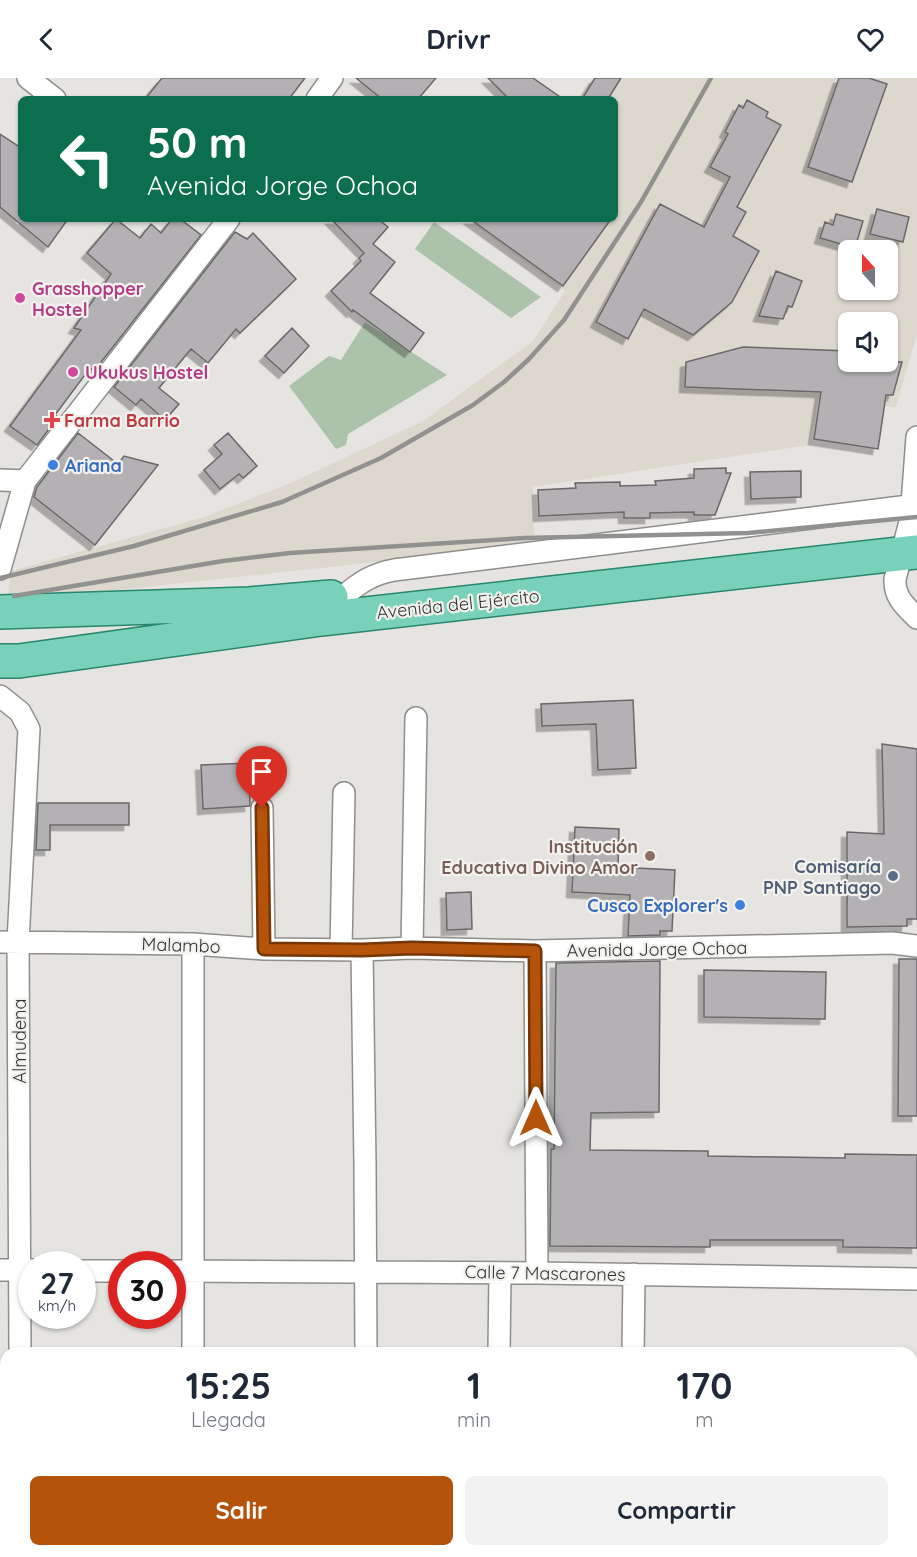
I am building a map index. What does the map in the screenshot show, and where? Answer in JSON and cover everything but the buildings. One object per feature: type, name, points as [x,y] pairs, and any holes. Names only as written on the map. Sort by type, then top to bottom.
[{"type":"main road","name":"Avenida del Ejército","points":[[0,612],[249,604],[344,596],[912,530]]},
{"type":"main road","name":"Avenida del Ejército","points":[[0,661],[31,659],[321,619],[912,530]]},
{"type":"street","points":[[28,78],[51,96]]},
{"type":"street","points":[[318,96],[332,78]]},
{"type":"street","points":[[0,568],[24,481],[220,222]]},
{"type":"street","points":[[917,437],[912,530],[895,587],[902,602],[917,618]]},
{"type":"street","points":[[0,480],[24,481]]},
{"type":"street","name":"Almudena","points":[[0,696],[20,712],[29,729],[9,942],[20,1347]]},
{"type":"street","points":[[412,948],[416,718]]},
{"type":"street","points":[[344,793],[366,1271],[366,1347]]},
{"type":"street","points":[[262,808],[264,949]]},
{"type":"street","name":"Malambo","points":[[9,942],[351,949]]},
{"type":"street","name":"Avenida Jorge Ochoa","points":[[351,949],[535,951],[892,943],[917,946]]},
{"type":"street","points":[[183,1251],[193,944]]},
{"type":"street","points":[[535,951],[537,1273]]},
{"type":"street","name":"Calle 7 Mascarones","points":[[186,1271],[366,1271],[917,1279]]},
{"type":"street","points":[[499,1347],[500,1273]]},
{"type":"street","points":[[633,1347],[634,1274]]},
{"type":"street","points":[[186,1301],[192,1347]]},
{"type":"shaded area","points":[[593,78],[917,78],[917,334],[896,407],[817,404],[809,445],[533,487],[534,545],[7,602],[11,571],[204,517],[293,482],[423,421],[533,341],[565,291],[470,222],[618,222],[618,96],[582,96]]},
{"type":"green space","points":[[434,222],[541,297],[511,318],[415,249]]},
{"type":"green space","points":[[365,322],[447,375],[348,434],[346,445],[336,449],[289,386],[329,356],[341,360]]},
{"type":"railway","points":[[0,578],[134,546],[282,502],[381,458],[473,405],[504,382],[529,359],[564,320],[641,202],[711,78]]},
{"type":"railway","points":[[14,596],[223,561],[290,553],[525,538],[748,533],[917,517]]},
{"type":"place","name":"Grasshopper Hostel","points":[[20,298]]},
{"type":"place","name":"Ukukus Hostel","points":[[73,372]]},
{"type":"place","name":"Farma Barrio","points":[[52,420]]},
{"type":"place","name":"Ariana","points":[[53,465]]},
{"type":"place","name":"Institución Educativa Divino Amor","points":[[650,856]]},
{"type":"place","name":"Comisaría PNP Santiago","points":[[893,876]]},
{"type":"place","name":"Cusco Explorer's","points":[[740,905]]},
{"type":"route","points":[[262,808],[264,949],[412,948],[535,951],[536,1118]]}]
